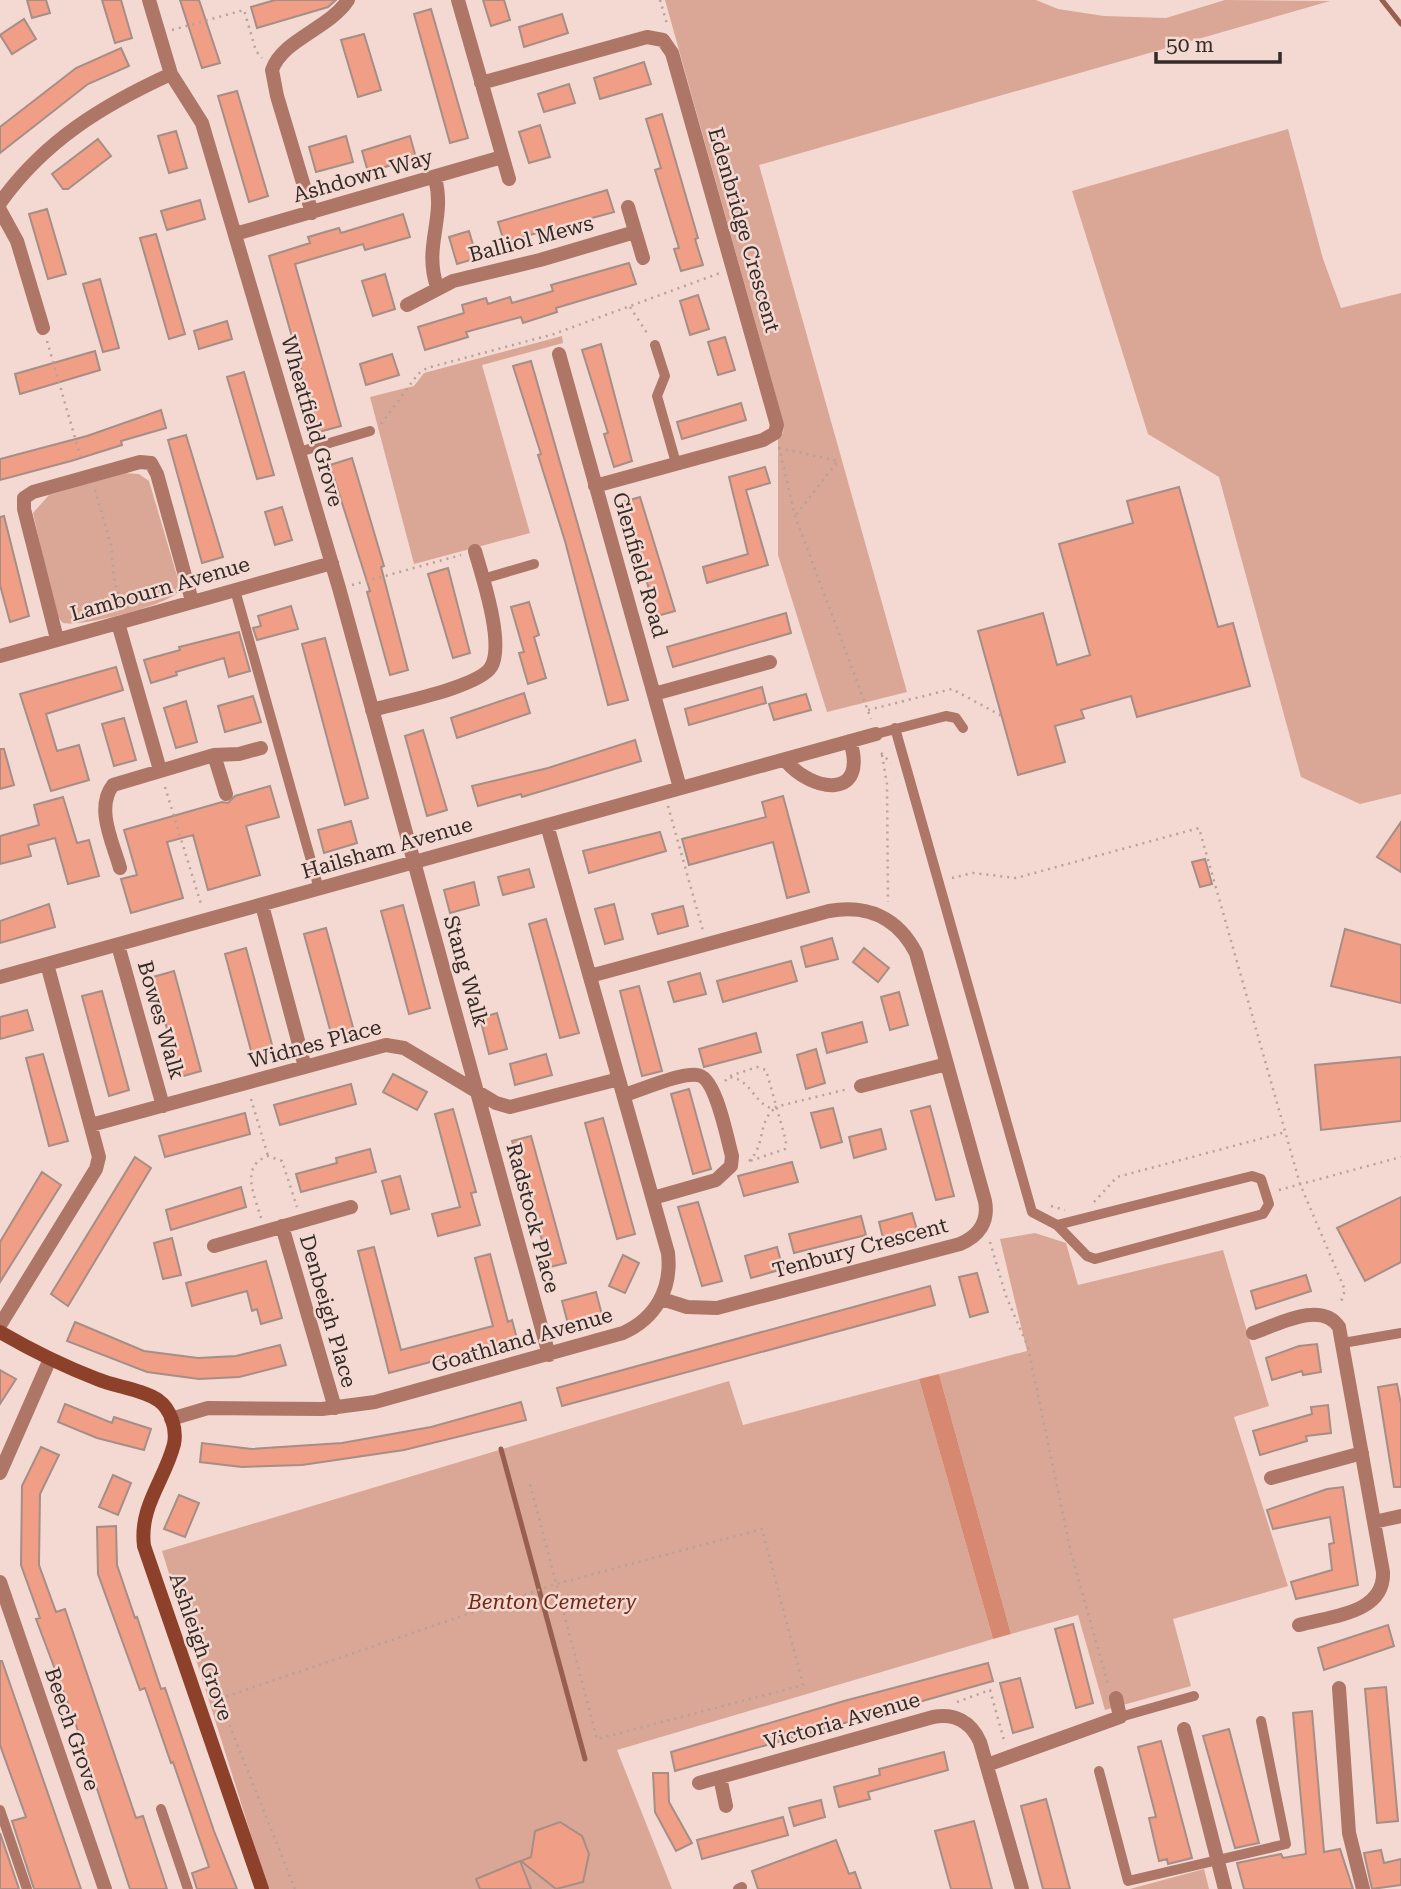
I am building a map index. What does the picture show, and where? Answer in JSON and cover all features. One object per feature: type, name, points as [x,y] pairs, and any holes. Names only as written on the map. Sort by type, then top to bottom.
[{"type":"street","name":"Wheatfield Grove","points":[[149,0],[171,74],[202,123],[332,563],[414,863]]},
{"type":"street","points":[[312,212],[277,96],[272,69],[283,52],[331,20],[348,0]]},
{"type":"street","points":[[458,0],[509,179]]},
{"type":"street","name":"Edenbridge Crescent","points":[[481,83],[647,37],[663,40],[671,54],[733,268],[777,425],[777,440]]},
{"type":"street","points":[[0,203],[30,165],[75,125],[95,111],[171,74]]},
{"type":"street","name":"Ashdown Way","points":[[235,234],[502,157]]},
{"type":"street","points":[[435,178],[439,208],[430,263],[437,287]]},
{"type":"street","points":[[628,207],[643,258]]},
{"type":"street","points":[[0,210],[17,241],[43,328]]},
{"type":"street","name":"Balliol Mews","points":[[407,305],[437,287],[635,232]]},
{"type":"street","name":"Glenfield Road","points":[[559,354],[680,788]]},
{"type":"street","points":[[595,486],[763,440],[777,440]]},
{"type":"street","points":[[57,639],[24,509],[24,498],[33,492],[140,463],[150,463],[157,474],[192,601]]},
{"type":"street","points":[[372,710],[472,681],[490,670],[495,658],[495,642],[475,551]]},
{"type":"street","name":"Lambourn Avenue","points":[[0,656],[332,563]]},
{"type":"street","points":[[118,623],[160,770]]},
{"type":"street","points":[[654,694],[770,662]]},
{"type":"street","name":"Hailsham Avenue","points":[[0,977],[876,734]]},
{"type":"street","points":[[785,760],[808,780],[840,784],[851,778],[856,767],[850,741]]},
{"type":"street","points":[[120,868],[105,816],[105,799],[120,781],[214,755],[239,754],[261,748]]},
{"type":"street","points":[[214,755],[226,794]]},
{"type":"street","points":[[547,825],[653,1198],[669,1266],[662,1298]]},
{"type":"street","name":"Stang Walk","points":[[414,863],[478,1092]]},
{"type":"street","points":[[262,905],[305,1068]]},
{"type":"street","points":[[590,976],[842,909],[867,910],[888,920],[902,932],[916,953],[985,1201],[984,1222]]},
{"type":"street","name":"Bowes Walk","points":[[118,945],[163,1106]]},
{"type":"street","points":[[0,1325],[96,1169],[98,1149],[47,964]]},
{"type":"street","name":"Widnes Place","points":[[91,1125],[386,1045],[399,1045],[503,1106],[517,1107],[619,1079]]},
{"type":"street","points":[[861,1086],[947,1064]]},
{"type":"street","points":[[624,1095],[695,1074],[707,1080],[713,1090],[732,1156],[731,1167],[716,1180],[653,1198]]},
{"type":"street","name":"Radstock Place","points":[[478,1092],[549,1355]]},
{"type":"street","name":"Denbeigh Place","points":[[214,1246],[351,1207]]},
{"type":"street","name":"Tenbury Crescent","points":[[662,1298],[687,1307],[717,1308],[960,1244],[976,1234],[984,1222]]},
{"type":"street","name":"Denbeigh Place","points":[[282,1226],[335,1408]]},
{"type":"street","name":"Goathland Avenue","points":[[171,1419],[208,1408],[335,1408],[396,1397],[633,1329],[650,1315],[662,1298]]},
{"type":"street","points":[[1253,1333],[1316,1314],[1333,1320],[1339,1327],[1383,1572],[1379,1595],[1360,1608],[1299,1625]]},
{"type":"street","points":[[0,1332],[50,1359],[98,1380],[149,1396],[164,1406],[171,1419]]},
{"type":"street","points":[[0,1473],[50,1359]]},
{"type":"street","name":"Ashleigh Grove","points":[[171,1419],[174,1443],[146,1508],[142,1537],[262,1889]]},
{"type":"street","points":[[1271,1478],[1362,1453]]},
{"type":"street","points":[[1374,1522],[1401,1516]]},
{"type":"street","name":"Beech Grove","points":[[0,1582],[105,1889]]},
{"type":"street","points":[[1339,1688],[1349,1833],[1363,1889]]},
{"type":"street","points":[[987,1765],[1120,1717],[1116,1698]]},
{"type":"street","name":"Victoria Avenue","points":[[699,1783],[946,1715],[960,1719],[972,1728],[987,1765],[1022,1889]]},
{"type":"street","points":[[1184,1729],[1225,1889]]},
{"type":"street","points":[[719,1777],[726,1806]]},
{"type":"lane","points":[[655,345],[665,376],[657,396],[676,463]]},
{"type":"lane","points":[[299,452],[370,430]]},
{"type":"lane","points":[[483,579],[534,564]]},
{"type":"lane","points":[[235,590],[319,889]]},
{"type":"lane","points":[[876,734],[946,716],[956,718],[963,728]]},
{"type":"lane","points":[[895,728],[1030,1208],[1036,1215],[1057,1224],[1087,1256],[1095,1259],[1263,1214],[1269,1208],[1261,1179],[1252,1176],[1057,1224]]},
{"type":"lane","points":[[1343,1343],[1401,1333]]},
{"type":"lane","points":[[1120,1717],[1194,1696]]},
{"type":"lane","points":[[1099,1771],[1125,1885],[1217,1859],[1286,1844],[1261,1721]]},
{"type":"lane","points":[[161,1809],[188,1889]]},
{"type":"lane","points":[[0,1810],[27,1889]]},
{"type":"path","points":[[158,33],[244,10],[256,51],[272,69]]},
{"type":"path","points":[[370,430],[385,420],[423,370],[554,334],[733,268]]},
{"type":"path","points":[[629,306],[655,345]]},
{"type":"path","points":[[777,440],[840,460],[795,516]]},
{"type":"path","points":[[777,440],[795,516],[868,710],[881,753],[888,797],[888,920]]},
{"type":"path","points":[[339,588],[475,551]]},
{"type":"path","points":[[868,710],[952,688],[1002,716]]},
{"type":"path","points":[[881,753],[894,766]]},
{"type":"path","points":[[160,770],[206,921]]},
{"type":"path","points":[[664,792],[706,943]]},
{"type":"path","points":[[939,881],[973,873],[1016,878],[1199,828],[1300,1184],[1345,1290],[1346,1294],[1333,1320]]},
{"type":"path","points":[[713,1090],[729,1077],[757,1067],[764,1068],[776,1107],[785,1149],[779,1154],[731,1167]]},
{"type":"path","points":[[729,1077],[745,1082],[764,1105],[776,1107],[861,1086]]},
{"type":"path","points":[[247,1084],[268,1156]]},
{"type":"path","points":[[747,1163],[761,1144],[766,1118],[776,1107]]},
{"type":"path","points":[[1089,1206],[1117,1177],[1286,1132]]},
{"type":"path","points":[[265,1231],[250,1175],[255,1163],[268,1156],[280,1159],[285,1166],[300,1221]]},
{"type":"path","points":[[1266,1193],[1401,1157]]},
{"type":"path","points":[[1044,1204],[1072,1211]]},
{"type":"path","points":[[984,1222],[1006,1296],[1028,1347],[1086,1613],[1103,1675],[1116,1698]]},
{"type":"path","points":[[200,1707],[556,1584],[762,1529],[803,1685],[597,1739],[556,1584],[528,1480]]},
{"type":"path","points":[[946,1715],[950,1704],[990,1690],[1008,1758]]},
{"type":"path","points":[[219,1699],[295,1889]]},
{"type":"green space","points":[[665,0],[1036,0],[1058,9],[1104,16],[1166,18],[1225,0],[1330,1],[759,165],[907,692],[827,712],[778,555],[778,439],[783,433],[784,425]]},
{"type":"green space","points":[[1288,129],[1323,259],[1341,308],[1401,293],[1401,794],[1360,804],[1301,777],[1219,477],[1148,434],[1072,191]]},
{"type":"green space","points":[[562,336],[563,343],[482,365],[530,533],[414,564],[370,397],[414,386],[424,373]]},
{"type":"green space","points":[[125,473],[139,474],[149,481],[180,586],[178,592],[170,598],[123,614],[87,622],[63,623],[56,615],[33,513],[49,495]]},
{"type":"green space","points":[[1035,1233],[1066,1243],[1078,1285],[1223,1250],[1269,1406],[1234,1417],[1288,1586],[1173,1619],[1191,1686],[1105,1710],[1078,1615],[1011,1634],[939,1374],[1027,1351],[1000,1239]]},
{"type":"green space","name":"Benton Cemetery","points":[[919,1379],[993,1639],[617,1750],[672,1889],[268,1889],[162,1551],[729,1381],[743,1425]]},
{"type":"green space","points":[[1204,1869],[1209,1889],[1130,1889]]},
{"type":"shaded area","points":[[939,1374],[1011,1634],[993,1639],[919,1379]]},
{"type":"building","points":[[27,0],[46,0],[50,13],[32,18]]},
{"type":"building","points":[[102,0],[121,0],[132,38],[115,43]]},
{"type":"building","points":[[180,0],[199,0],[220,63],[202,68]]},
{"type":"building","points":[[275,0],[336,0],[328,7],[257,28],[251,7]]},
{"type":"building","points":[[483,0],[504,0],[510,20],[491,26]]},
{"type":"building","points":[[431,9],[468,138],[450,143],[414,14]]},
{"type":"building","points":[[562,14],[568,33],[524,47],[519,27]]},
{"type":"building","points":[[24,19],[36,39],[12,54],[0,35]]},
{"type":"building","points":[[364,34],[381,90],[358,97],[341,40]]},
{"type":"building","points":[[121,48],[129,66],[88,84],[0,153],[0,127],[76,68]]},
{"type":"building","points":[[644,62],[651,84],[600,99],[594,78]]},
{"type":"building","points":[[569,84],[575,103],[544,112],[538,94]]},
{"type":"building","points":[[237,91],[268,196],[249,202],[218,96]]},
{"type":"building","points":[[662,114],[698,238],[695,239],[703,265],[681,271],[674,249],[679,248],[655,170],[661,168],[646,119]]},
{"type":"building","points":[[540,125],[550,157],[529,163],[519,132]]},
{"type":"building","points":[[176,131],[187,168],[169,173],[158,136]]},
{"type":"building","points":[[346,136],[353,162],[316,172],[309,147]]},
{"type":"building","points":[[410,136],[416,158],[368,172],[362,151]]},
{"type":"building","points":[[98,139],[111,156],[68,189],[63,189],[52,174]]},
{"type":"building","points":[[607,190],[614,212],[504,242],[498,222]]},
{"type":"building","points":[[200,200],[205,219],[167,230],[161,211]]},
{"type":"building","points":[[47,209],[66,274],[48,279],[29,214]]},
{"type":"building","points":[[403,214],[410,237],[365,250],[363,244],[295,264],[341,426],[319,432],[269,256],[310,243],[308,237],[339,228],[341,233]]},
{"type":"building","points":[[469,231],[477,258],[457,264],[449,237]]},
{"type":"building","points":[[156,234],[185,334],[169,339],[140,238]]},
{"type":"building","points":[[629,263],[636,284],[556,308],[557,312],[523,323],[521,317],[466,332],[468,337],[425,350],[418,327],[464,313],[462,305],[486,298],[488,304],[510,297],[512,303],[553,291],[551,285]]},
{"type":"building","points":[[385,274],[395,309],[373,316],[362,281]]},
{"type":"building","points":[[100,279],[119,348],[103,352],[83,284]]},
{"type":"building","points":[[698,295],[709,329],[690,335],[680,301]]},
{"type":"building","points":[[227,321],[232,339],[199,349],[194,331]]},
{"type":"building","points":[[725,337],[735,370],[718,375],[708,342]]},
{"type":"building","points":[[601,344],[632,461],[614,467],[604,434],[608,433],[582,350]]},
{"type":"building","points":[[95,351],[100,370],[20,394],[15,374]]},
{"type":"building","points":[[392,354],[399,375],[366,385],[360,364]]},
{"type":"building","points":[[531,361],[628,700],[608,705],[565,541],[538,455],[541,454],[513,366]]},
{"type":"building","points":[[244,372],[274,475],[257,479],[227,377]]},
{"type":"building","points":[[741,403],[746,420],[682,439],[677,422]]},
{"type":"building","points":[[161,410],[166,428],[121,441],[122,445],[71,461],[0,480],[0,459],[87,436]]},
{"type":"building","points":[[186,435],[223,557],[202,563],[168,440]]},
{"type":"building","points":[[352,458],[384,566],[381,567],[408,670],[390,675],[367,592],[370,591],[330,465]]},
{"type":"building","points":[[765,467],[770,483],[746,490],[768,565],[707,583],[703,567],[748,554],[729,477]]},
{"type":"building","points":[[1179,487],[1218,627],[1233,623],[1250,686],[1137,717],[1131,696],[1081,710],[1084,718],[1055,726],[1065,762],[1018,775],[978,631],[1043,613],[1057,665],[1090,655],[1059,544],[1133,523],[1127,501]]},
{"type":"building","points":[[640,497],[675,611],[657,616],[623,502]]},
{"type":"building","points":[[282,507],[292,540],[275,545],[265,512]]},
{"type":"building","points":[[4,516],[29,616],[10,622],[0,585],[0,517]]},
{"type":"building","points":[[448,568],[470,653],[453,658],[428,574]]},
{"type":"building","points":[[529,602],[539,635],[534,637],[546,678],[528,684],[519,653],[524,652],[511,607]]},
{"type":"building","points":[[291,606],[298,629],[257,640],[253,628],[261,626],[258,616]]},
{"type":"building","points":[[786,613],[791,633],[673,667],[667,647]]},
{"type":"building","points":[[239,632],[250,671],[229,677],[224,658],[176,672],[177,675],[151,683],[144,660],[180,650],[179,647]]},
{"type":"building","points":[[325,638],[368,798],[345,805],[302,644]]},
{"type":"building","points":[[116,667],[123,690],[46,714],[57,751],[79,745],[89,780],[51,791],[20,694]]},
{"type":"building","points":[[762,687],[766,703],[689,725],[685,709]]},
{"type":"building","points":[[524,693],[530,713],[457,738],[451,718]]},
{"type":"building","points":[[806,694],[811,710],[774,720],[769,704]]},
{"type":"building","points":[[253,696],[261,722],[225,732],[218,706]]},
{"type":"building","points":[[186,701],[197,742],[176,748],[164,708]]},
{"type":"building","points":[[124,718],[136,760],[114,766],[102,724]]},
{"type":"building","points":[[423,730],[447,810],[427,816],[405,736]]},
{"type":"building","points":[[635,740],[641,761],[522,797],[521,794],[478,806],[472,786],[548,768]]},
{"type":"building","points":[[0,749],[4,749],[14,785],[0,789]]},
{"type":"building","points":[[270,786],[279,817],[246,826],[260,875],[208,890],[193,835],[167,842],[183,898],[131,913],[121,879],[137,875],[124,830],[222,802],[228,803],[235,796]]},
{"type":"building","points":[[783,796],[809,892],[787,898],[773,842],[689,865],[682,839],[766,817],[762,802]]},
{"type":"building","points":[[63,797],[77,843],[89,840],[99,876],[68,884],[55,838],[28,845],[31,856],[0,864],[0,836],[39,825],[34,805]]},
{"type":"building","points":[[351,821],[357,843],[324,853],[318,830]]},
{"type":"building","points":[[1401,822],[1401,872],[1377,857]]},
{"type":"building","points":[[660,832],[666,851],[589,873],[583,851]]},
{"type":"building","points":[[1205,859],[1212,884],[1200,887],[1192,862]]},
{"type":"building","points":[[529,869],[534,887],[503,895],[498,877]]},
{"type":"building","points":[[474,882],[479,905],[450,913],[444,890]]},
{"type":"building","points":[[49,904],[55,927],[0,943],[0,921]]},
{"type":"building","points":[[614,904],[623,939],[605,944],[595,909]]},
{"type":"building","points":[[403,905],[430,1008],[409,1014],[381,911]]},
{"type":"building","points":[[683,906],[688,926],[658,934],[652,914]]},
{"type":"building","points":[[546,919],[579,1033],[560,1038],[529,924]]},
{"type":"building","points":[[326,928],[354,1031],[332,1037],[304,934]]},
{"type":"building","points":[[1345,929],[1401,945],[1401,1003],[1331,986]]},
{"type":"building","points":[[832,938],[838,959],[806,967],[801,947]]},
{"type":"building","points":[[246,948],[274,1052],[253,1058],[225,954]]},
{"type":"building","points":[[864,948],[889,968],[878,982],[853,962]]},
{"type":"building","points":[[791,961],[797,981],[723,1002],[717,981]]},
{"type":"building","points":[[174,971],[201,1071],[180,1077],[153,977]]},
{"type":"building","points":[[700,973],[706,994],[674,1002],[668,982]]},
{"type":"building","points":[[639,986],[662,1071],[642,1076],[620,991]]},
{"type":"building","points":[[102,991],[129,1090],[109,1096],[82,996]]},
{"type":"building","points":[[899,992],[908,1025],[890,1030],[881,997]]},
{"type":"building","points":[[27,1010],[33,1030],[0,1039],[0,1017]]},
{"type":"building","points":[[497,1013],[507,1049],[489,1054],[480,1018]]},
{"type":"building","points":[[862,1022],[867,1042],[827,1053],[822,1033]]},
{"type":"building","points":[[756,1033],[761,1052],[704,1067],[699,1049]]},
{"type":"building","points":[[816,1049],[825,1083],[806,1089],[797,1055]]},
{"type":"building","points":[[43,1054],[68,1141],[49,1146],[26,1058]]},
{"type":"building","points":[[546,1054],[552,1075],[515,1085],[510,1064]]},
{"type":"building","points":[[1401,1057],[1401,1121],[1321,1130],[1315,1065]]},
{"type":"building","points":[[393,1074],[427,1092],[417,1110],[383,1092]]},
{"type":"building","points":[[351,1084],[356,1104],[280,1125],[274,1105]]},
{"type":"building","points":[[689,1089],[711,1169],[693,1174],[671,1094]]},
{"type":"building","points":[[930,1106],[954,1196],[936,1200],[911,1111]]},
{"type":"building","points":[[833,1108],[842,1142],[821,1148],[811,1113]]},
{"type":"building","points":[[453,1109],[476,1192],[471,1193],[480,1225],[438,1236],[432,1214],[460,1207],[435,1114]]},
{"type":"building","points":[[245,1113],[250,1134],[165,1157],[159,1136]]},
{"type":"building","points":[[603,1118],[635,1234],[617,1239],[585,1123]]},
{"type":"building","points":[[881,1129],[886,1149],[854,1158],[849,1137]]},
{"type":"building","points":[[531,1136],[566,1263],[550,1267],[512,1141]]},
{"type":"building","points":[[370,1149],[376,1172],[301,1192],[296,1174],[337,1163],[336,1158]]},
{"type":"building","points":[[135,1157],[151,1168],[68,1306],[51,1294]]},
{"type":"building","points":[[792,1162],[798,1182],[744,1196],[738,1176]]},
{"type":"building","points":[[42,1172],[61,1185],[0,1282],[0,1242]]},
{"type":"building","points":[[400,1176],[409,1209],[391,1214],[382,1181]]},
{"type":"building","points":[[241,1187],[246,1207],[171,1230],[166,1210]]},
{"type":"building","points":[[1401,1197],[1401,1262],[1365,1281],[1337,1228]]},
{"type":"building","points":[[698,1202],[722,1281],[702,1286],[678,1207]]},
{"type":"building","points":[[912,1213],[918,1233],[884,1242],[879,1222]]},
{"type":"building","points":[[861,1216],[866,1235],[794,1253],[789,1234]]},
{"type":"building","points":[[172,1238],[181,1275],[163,1279],[154,1243]]},
{"type":"building","points":[[374,1247],[401,1350],[493,1326],[475,1258],[490,1254],[508,1322],[512,1320],[517,1339],[389,1373],[358,1251]]},
{"type":"building","points":[[777,1247],[783,1269],[751,1278],[745,1256]]},
{"type":"building","points":[[623,1255],[639,1263],[625,1293],[609,1286]]},
{"type":"building","points":[[266,1261],[282,1318],[261,1324],[257,1309],[252,1311],[247,1291],[192,1306],[186,1283]]},
{"type":"building","points":[[977,1273],[988,1312],[970,1317],[959,1277]]},
{"type":"building","points":[[1306,1275],[1311,1291],[1256,1309],[1251,1291]]},
{"type":"building","points":[[930,1286],[935,1305],[562,1406],[557,1388]]},
{"type":"building","points":[[596,1292],[602,1315],[568,1324],[562,1301]]},
{"type":"building","points":[[75,1322],[144,1351],[198,1358],[236,1356],[280,1345],[286,1365],[239,1377],[199,1379],[147,1372],[67,1341]]},
{"type":"building","points":[[1317,1344],[1321,1372],[1303,1375],[1302,1371],[1272,1380],[1266,1358],[1299,1346]]},
{"type":"building","points":[[0,1370],[16,1379],[0,1404]]},
{"type":"building","points":[[1397,1384],[1401,1404],[1401,1487],[1394,1487],[1378,1387]]},
{"type":"building","points":[[521,1402],[526,1420],[404,1450],[302,1465],[242,1467],[200,1462],[202,1443],[252,1449],[342,1443],[431,1427]]},
{"type":"building","points":[[65,1404],[112,1423],[114,1417],[151,1429],[144,1450],[97,1438],[58,1422]]},
{"type":"building","points":[[1328,1405],[1331,1433],[1306,1436],[1307,1441],[1260,1455],[1253,1431],[1312,1414],[1311,1407]]},
{"type":"building","points":[[41,1447],[59,1455],[40,1494],[39,1565],[56,1612],[65,1609],[136,1818],[143,1816],[167,1889],[130,1889],[76,1725],[36,1619],[40,1618],[21,1565],[22,1486]]},
{"type":"building","points":[[113,1475],[131,1483],[118,1515],[99,1507]]},
{"type":"building","points":[[1343,1487],[1358,1585],[1296,1599],[1291,1582],[1332,1570],[1329,1544],[1334,1543],[1330,1517],[1273,1529],[1267,1510],[1327,1489]]},
{"type":"building","points":[[179,1495],[199,1503],[185,1537],[164,1529]]},
{"type":"building","points":[[116,1526],[117,1565],[161,1689],[165,1688],[237,1889],[197,1889],[192,1873],[209,1867],[145,1688],[140,1690],[98,1574],[97,1527]]},
{"type":"building","points":[[1073,1624],[1093,1703],[1076,1708],[1055,1629]]},
{"type":"building","points":[[1388,1625],[1394,1646],[1324,1670],[1318,1648]]},
{"type":"building","points":[[0,1661],[81,1889],[34,1889],[12,1821],[26,1817],[0,1745]]},
{"type":"building","points":[[988,1663],[993,1681],[675,1771],[671,1752],[844,1701]]},
{"type":"building","points":[[1020,1678],[1033,1727],[1013,1733],[1000,1683]]},
{"type":"building","points":[[1386,1687],[1398,1821],[1377,1823],[1365,1689]]},
{"type":"building","points":[[1312,1711],[1324,1852],[1340,1849],[1353,1889],[1244,1889],[1237,1863],[1281,1854],[1283,1858],[1306,1854],[1293,1713]]},
{"type":"building","points":[[1229,1729],[1259,1843],[1235,1848],[1203,1736]]},
{"type":"building","points":[[1161,1741],[1192,1858],[1168,1864],[1167,1859],[1159,1861],[1149,1818],[1156,1817],[1138,1747]]},
{"type":"building","points":[[944,1752],[948,1770],[868,1792],[870,1799],[839,1807],[834,1787],[880,1775],[879,1769]]},
{"type":"building","points":[[653,1773],[668,1773],[669,1802],[692,1843],[676,1851],[655,1812]]},
{"type":"building","points":[[1046,1799],[1070,1889],[1043,1889],[1021,1806]]},
{"type":"building","points":[[821,1800],[825,1817],[794,1826],[789,1808]]},
{"type":"building","points":[[783,1817],[788,1835],[702,1859],[697,1840]]},
{"type":"building","points":[[974,1821],[992,1889],[951,1889],[935,1831]]},
{"type":"building","points":[[560,1822],[582,1836],[589,1854],[583,1882],[556,1889],[521,1861],[531,1857],[535,1831]]},
{"type":"building","points":[[0,1833],[19,1889],[0,1889]]},
{"type":"building","points":[[836,1840],[849,1874],[855,1872],[861,1889],[758,1889],[752,1871]]},
{"type":"building","points":[[1381,1850],[1384,1863],[1401,1859],[1401,1885],[1372,1889],[1364,1853]]},
{"type":"building","points":[[520,1861],[531,1889],[480,1889],[476,1879]]},
{"type":"waterway","points":[[1382,0],[1401,24]]},
{"type":"waterway","points":[[501,1449],[585,1759]]}]
